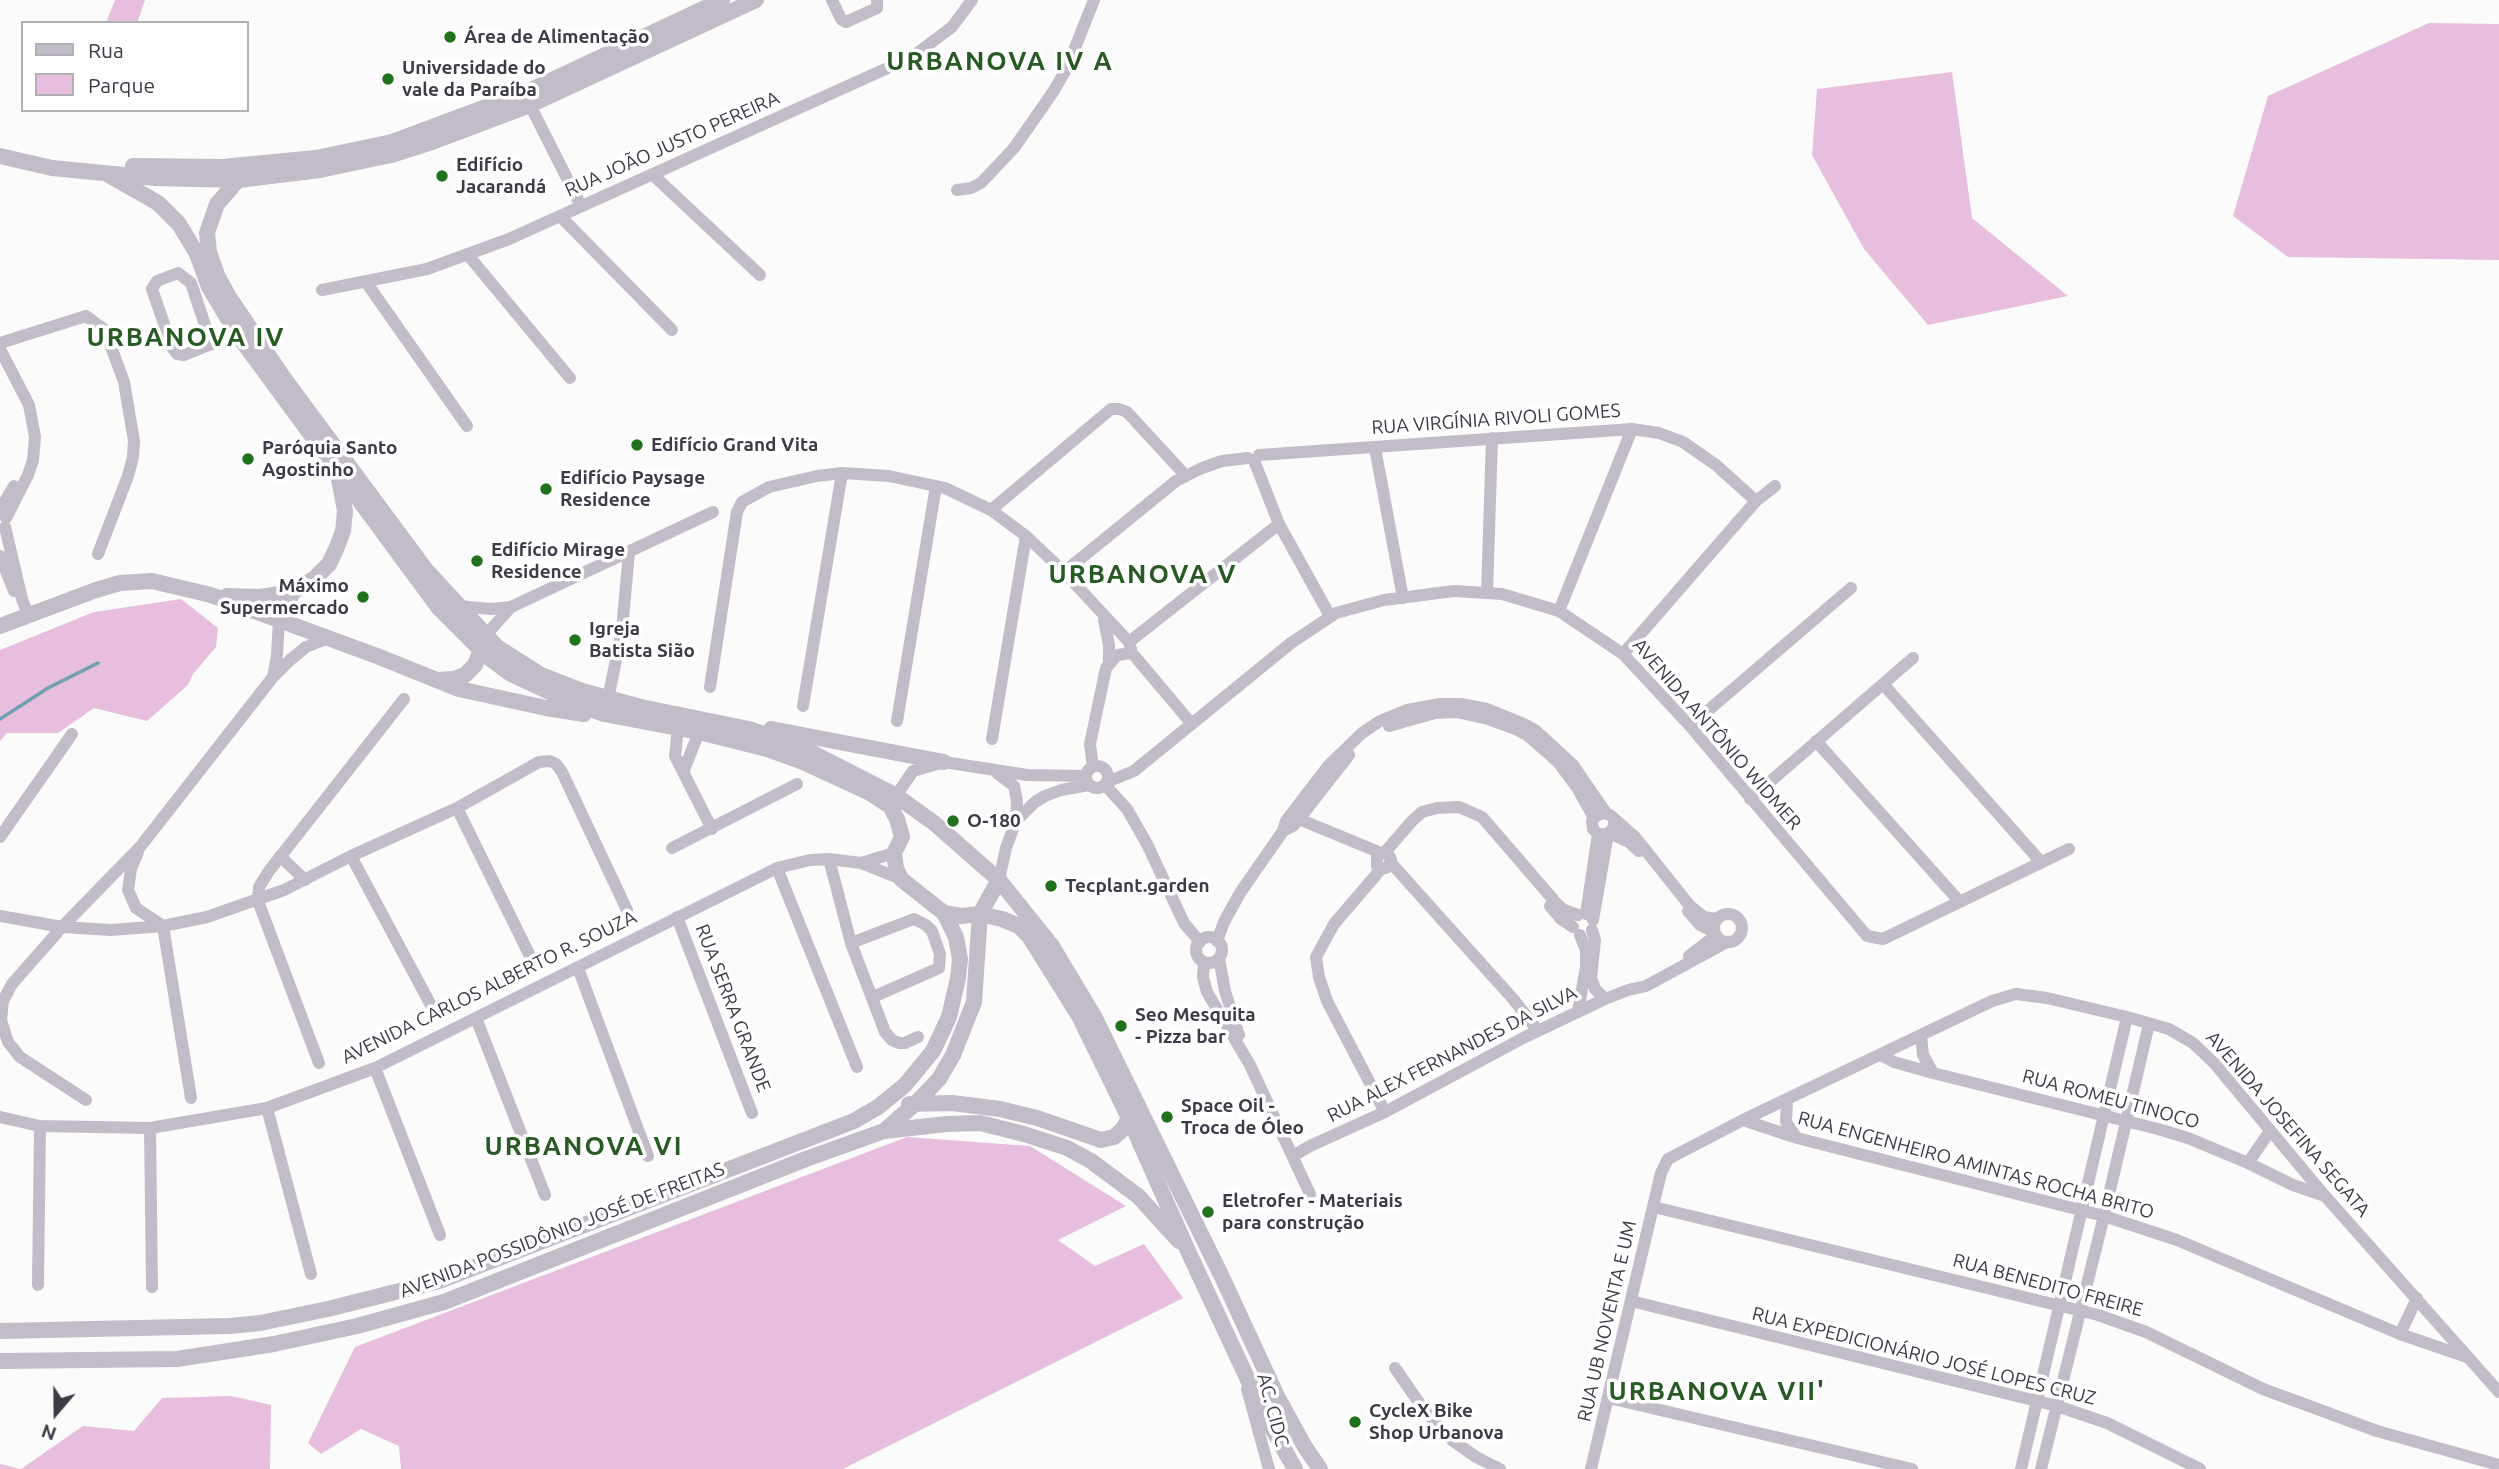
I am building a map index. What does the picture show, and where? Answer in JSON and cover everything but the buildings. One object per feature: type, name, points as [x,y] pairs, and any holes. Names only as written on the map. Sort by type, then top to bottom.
[{"type":"street","points":[[0,146],[79,161],[169,168],[222,167],[316,158],[355,151],[404,138],[529,91],[722,0]]},
{"type":"street","points":[[0,156],[52,168],[155,178],[238,180],[320,170],[391,155],[530,104],[757,0]]},
{"type":"street","points":[[832,0],[841,19],[846,22],[877,8],[877,0]]},
{"type":"street","name":"RUA JOÃO JUSTO PEREIRA","points":[[322,290],[427,269],[468,255],[560,216],[912,57],[952,27],[972,0]]},
{"type":"street","points":[[957,190],[981,183],[1014,148],[1067,68],[1094,0]]},
{"type":"street","points":[[530,104],[582,206]]},
{"type":"street","points":[[107,174],[158,203],[179,224],[197,254],[209,287],[237,334],[337,472],[458,606],[483,644]]},
{"type":"street","points":[[652,174],[760,275]]},
{"type":"street","points":[[238,180],[217,204],[207,233],[209,252],[217,275],[242,319],[438,607],[483,644],[497,647],[541,675],[606,706],[678,728],[767,749],[892,801]]},
{"type":"street","points":[[560,216],[672,330]]},
{"type":"street","points":[[468,255],[570,378]]},
{"type":"street","points":[[211,343],[191,283],[178,273],[157,281],[152,289],[172,347],[177,354],[184,355],[237,334]]},
{"type":"street","points":[[366,282],[467,426]]},
{"type":"street","points":[[0,343],[86,316],[105,330],[124,382],[134,441],[128,476],[98,554]]},
{"type":"street","points":[[0,349],[29,405],[35,438],[28,475],[2,520],[28,615]]},
{"type":"street","points":[[991,510],[1111,409],[1127,412],[1185,475]]},
{"type":"street","points":[[1559,611],[1632,429]]},
{"type":"street","name":"RUA VIRGÍNIA RIVOLI GOMES","points":[[1063,572],[1185,475],[1222,461],[1632,429],[1659,433],[1682,442],[1716,465],[1756,501]]},
{"type":"street","points":[[1488,593],[1492,438]]},
{"type":"street","points":[[1375,448],[1403,597]]},
{"type":"street","points":[[1254,459],[1279,524],[1330,617]]},
{"type":"street","points":[[211,595],[260,597],[293,592],[315,578],[328,564],[343,531],[345,511],[337,472]]},
{"type":"street","points":[[803,706],[842,473]]},
{"type":"street","points":[[710,687],[738,507],[745,499],[769,487],[793,480],[842,473],[889,476],[936,486],[991,510],[1026,536],[1103,617],[1191,723]]},
{"type":"street","points":[[897,721],[936,486]]},
{"type":"street","points":[[1623,654],[1756,501],[1775,486]]},
{"type":"street","points":[[343,531],[375,512]]},
{"type":"street","points":[[458,606],[491,609],[511,607],[713,512]]},
{"type":"street","points":[[1109,662],[1129,649],[1279,524]]},
{"type":"street","points":[[992,739],[1026,536]]},
{"type":"street","points":[[606,706],[622,630],[629,552]]},
{"type":"street","points":[[0,556],[14,591],[22,599]]},
{"type":"street","points":[[0,626],[96,590],[136,580],[152,581],[211,595],[458,689],[490,697],[571,712],[606,706],[749,729],[773,729],[991,769],[1043,776],[1098,777]]},
{"type":"street","points":[[1690,726],[1851,588]]},
{"type":"street","name":"AVENIDA ANTÔNIO WIDMER","points":[[1098,777],[1134,771],[1291,643],[1330,617],[1384,600],[1403,597],[1454,591],[1502,594],[1559,611],[1623,654],[1690,726],[1867,936],[1883,939],[2069,849]]},
{"type":"street","points":[[272,677],[277,655],[279,620],[293,592]]},
{"type":"street","points":[[438,680],[454,679],[475,665],[483,644],[511,607]]},
{"type":"street","points":[[1103,617],[1108,633],[1109,662],[1103,676],[1090,756],[1098,777],[1127,809],[1147,844],[1184,923],[1200,942]]},
{"type":"street","points":[[86,1100],[20,1057],[3,1032],[3,1000],[12,984],[62,927],[141,847],[272,677],[306,647],[326,639]]},
{"type":"street","points":[[1749,799],[1913,658]]},
{"type":"street","points":[[1883,684],[2041,862]]},
{"type":"street","points":[[319,1063],[258,901],[259,887],[280,856],[404,699]]},
{"type":"street","points":[[1217,941],[1236,899],[1290,822],[1341,763],[1371,735],[1396,723],[1435,713],[1457,712],[1488,719],[1527,735],[1564,769],[1605,826],[1584,923],[1586,968],[1578,1012]]},
{"type":"street","points":[[678,728],[675,756],[712,829]]},
{"type":"street","points":[[749,729],[805,749],[934,823],[999,880],[1052,946],[1094,1016],[1222,1277],[1272,1386],[1320,1469]]},
{"type":"street","points":[[684,770],[699,732]]},
{"type":"street","points":[[0,837],[72,734]]},
{"type":"street","points":[[1816,741],[1960,902]]},
{"type":"street","points":[[0,916],[62,927],[111,930],[163,926],[207,917],[258,901],[305,880],[457,808],[539,762],[550,761],[562,772],[627,910]]},
{"type":"street","points":[[892,801],[913,771],[944,762]]},
{"type":"street","points":[[980,914],[999,880],[1006,848],[1016,821],[1017,801],[1014,786],[991,769]]},
{"type":"street","points":[[1016,821],[1045,796],[1098,777]]},
{"type":"street","points":[[672,848],[797,784]]},
{"type":"street","points":[[892,801],[902,837]]},
{"type":"street","points":[[1385,1112],[1327,1001],[1319,977],[1317,957],[1334,924],[1412,821],[1422,812],[1459,807],[1482,817],[1557,904],[1584,923],[1595,940],[1591,978],[1595,989],[1605,999]]},
{"type":"street","points":[[457,808],[531,958]]},
{"type":"street","points":[[1290,822],[1384,859],[1514,1000],[1538,1031]]},
{"type":"street","points":[[901,879],[894,853],[902,837],[906,832],[934,823]]},
{"type":"street","name":"RUA ALEX FERNANDES DA SILVA","points":[[1293,1156],[1385,1112],[1538,1031],[1605,999],[1628,989],[1646,986],[1686,966],[1718,932],[1690,906],[1635,837],[1605,826]]},
{"type":"street","points":[[141,847],[131,869],[128,890],[136,908],[163,926],[191,1098]]},
{"type":"street","points":[[861,863],[894,853]]},
{"type":"street","points":[[280,856],[305,880]]},
{"type":"street","points":[[351,856],[433,1009]]},
{"type":"street","points":[[829,859],[851,943],[885,1032],[892,1040],[905,1043],[918,1037]]},
{"type":"street","name":"AVENIDA CARLOS ALBERTO R. SOUZA","points":[[0,1117],[40,1126],[150,1128],[267,1108],[375,1068],[777,869],[795,862],[829,859],[861,863]]},
{"type":"street","points":[[861,863],[901,879],[944,913],[961,916],[980,914],[1019,926],[1044,958],[1079,1016],[1129,1118],[1276,1438],[1295,1469]]},
{"type":"street","points":[[777,869],[857,1067]]},
{"type":"street","name":"AVENIDA POSSIDÔNIO JOSÉ DE FREITAS","points":[[0,1331],[230,1326],[297,1317],[439,1281],[845,1124],[878,1107],[905,1085],[933,1051],[949,1017],[960,959],[956,937],[944,913]]},
{"type":"street","name":"AVENIDA POSSIDÔNIO JOSÉ DE FREITAS","points":[[0,1361],[177,1359],[274,1344],[357,1326],[444,1302],[806,1159],[884,1131],[939,1079],[964,1030],[974,1002],[980,914]]},
{"type":"street","name":"RUA SERRA GRANDE","points":[[677,917],[752,1112]]},
{"type":"street","points":[[851,943],[914,919],[926,925],[932,932],[940,954],[939,968],[873,997]]},
{"type":"street","points":[[978,966],[984,935],[1002,919]]},
{"type":"street","points":[[1250,1065],[1229,1007],[1219,958],[1222,950],[1217,941],[1208,938],[1200,942],[1197,952],[1204,961],[1203,977],[1208,992],[1250,1065],[1310,1194]]},
{"type":"street","points":[[1204,961],[1212,962],[1219,958]]},
{"type":"street","points":[[578,968],[648,1156]]},
{"type":"street","name":"AVENIDA JOSEFINA SEGATA","points":[[1659,1182],[1663,1167],[1671,1156],[1992,1001],[2015,995],[2048,998],[2127,1017],[2175,1032],[2193,1043],[2214,1063],[2325,1196],[2499,1392]]},
{"type":"street","points":[[2021,1469],[2127,1017]]},
{"type":"street","points":[[476,1018],[545,1195]]},
{"type":"street","points":[[2041,1469],[2149,1024]]},
{"type":"street","points":[[1921,1035],[1923,1055],[1933,1073]]},
{"type":"street","name":"RUA ROMEU TINOCO","points":[[1881,1055],[1894,1062],[1933,1073],[2127,1119],[2188,1138],[2293,1185],[2325,1196]]},
{"type":"street","points":[[375,1068],[440,1235]]},
{"type":"street","points":[[939,1079],[952,1103]]},
{"type":"street","points":[[1787,1100],[1786,1122],[1797,1138]]},
{"type":"street","points":[[878,1107],[952,1103],[1000,1109],[1037,1118],[1101,1140],[1114,1137],[1123,1129],[1129,1118]]},
{"type":"street","points":[[267,1108],[311,1274]]},
{"type":"street","name":"RUA ENGENHEIRO AMINTAS ROCHA BRITO","points":[[1743,1120],[1797,1138],[2104,1216],[2177,1240],[2400,1334],[2470,1359]]},
{"type":"street","points":[[884,1131],[947,1124],[980,1124],[1067,1147],[1099,1166],[1138,1196],[1188,1251]]},
{"type":"street","points":[[38,1285],[40,1126]]},
{"type":"street","points":[[150,1128],[152,1287]]},
{"type":"street","points":[[2248,1163],[2270,1131]]},
{"type":"street","name":"RUA UB NOVENTA E UM","points":[[1591,1469],[1659,1182]]},
{"type":"street","name":"RUA BENEDITO FREIRE","points":[[1654,1207],[2081,1310],[2146,1332],[2263,1389],[2378,1432],[2499,1465]]},
{"type":"street","points":[[2400,1334],[2417,1298]]},
{"type":"street","name":"RUA EXPEDICIONÁRIO JOSÉ LOPES CRUZ","points":[[1631,1301],[2057,1406],[2107,1423],[2200,1469]]},
{"type":"street","name":"AC. CIDC","points":[[1240,1362],[1269,1469]]},
{"type":"street","points":[[1395,1368],[1424,1410],[1452,1440],[1476,1457],[1500,1469]]},
{"type":"street","points":[[1609,1398],[1912,1469]]},
{"type":"green space","points":[[115,0],[145,0],[138,21],[107,21]]},
{"type":"green space","points":[[2429,23],[2499,24],[2499,260],[2288,257],[2233,216],[2268,96]]},
{"type":"green space","points":[[1952,72],[1972,218],[2068,296],[1928,325],[1864,249],[1812,155],[1817,89]]},
{"type":"green space","points":[[181,599],[218,628],[216,647],[193,674],[188,685],[147,721],[94,708],[58,733],[7,733],[0,741],[0,650],[94,612]]},
{"type":"green space","points":[[907,1137],[1030,1146],[1126,1206],[1058,1240],[1095,1266],[1144,1244],[1183,1298],[843,1469],[401,1469],[399,1446],[361,1429],[321,1454],[308,1443],[355,1347]]},
{"type":"green space","points":[[231,1396],[271,1405],[270,1469],[21,1469],[83,1426],[134,1431],[162,1398]]},
{"type":"green space","points":[[0,1464],[21,1469],[0,1469]]},
{"type":"waterway","points":[[0,719],[48,688],[98,663]]},
{"type":"place","name":"Área de Alimentação","points":[[450,37]]},
{"type":"place","name":"Universidade do vale da Paraíba","points":[[388,79]]},
{"type":"place","name":"Edifício Jacarandá","points":[[442,176]]},
{"type":"place","name":"Edifício Grand Vita","points":[[637,445]]},
{"type":"place","name":"Paróquia Santo Agostinho","points":[[248,459]]},
{"type":"place","name":"Edifício Paysage Residence","points":[[546,489]]},
{"type":"place","name":"Edifício Mirage Residence","points":[[477,561]]},
{"type":"place","name":"Máximo Supermercado","points":[[363,597]]},
{"type":"place","name":"Igreja Batista Sião","points":[[575,640]]},
{"type":"place","name":"O-180","points":[[953,821]]},
{"type":"place","name":"Tecplant.garden","points":[[1051,886]]},
{"type":"place","name":"Seo Mesquita - Pizza bar","points":[[1121,1026]]},
{"type":"place","name":"Space Oil - Troca de Óleo","points":[[1167,1117]]},
{"type":"place","name":"Eletrofer - Materiais para construção","points":[[1208,1212]]},
{"type":"place","name":"CycleX Bike Shop Urbanova","points":[[1355,1422]]},
{"type":"district","name":"URBANOVA IV A","points":[[1000,61]]},
{"type":"district","name":"URBANOVA IV","points":[[186,337]]},
{"type":"district","name":"URBANOVA V","points":[[1143,574]]},
{"type":"district","name":"URBANOVA VI","points":[[584,1146]]},
{"type":"district","name":"URBANOVA VII'","points":[[1717,1391]]}]
